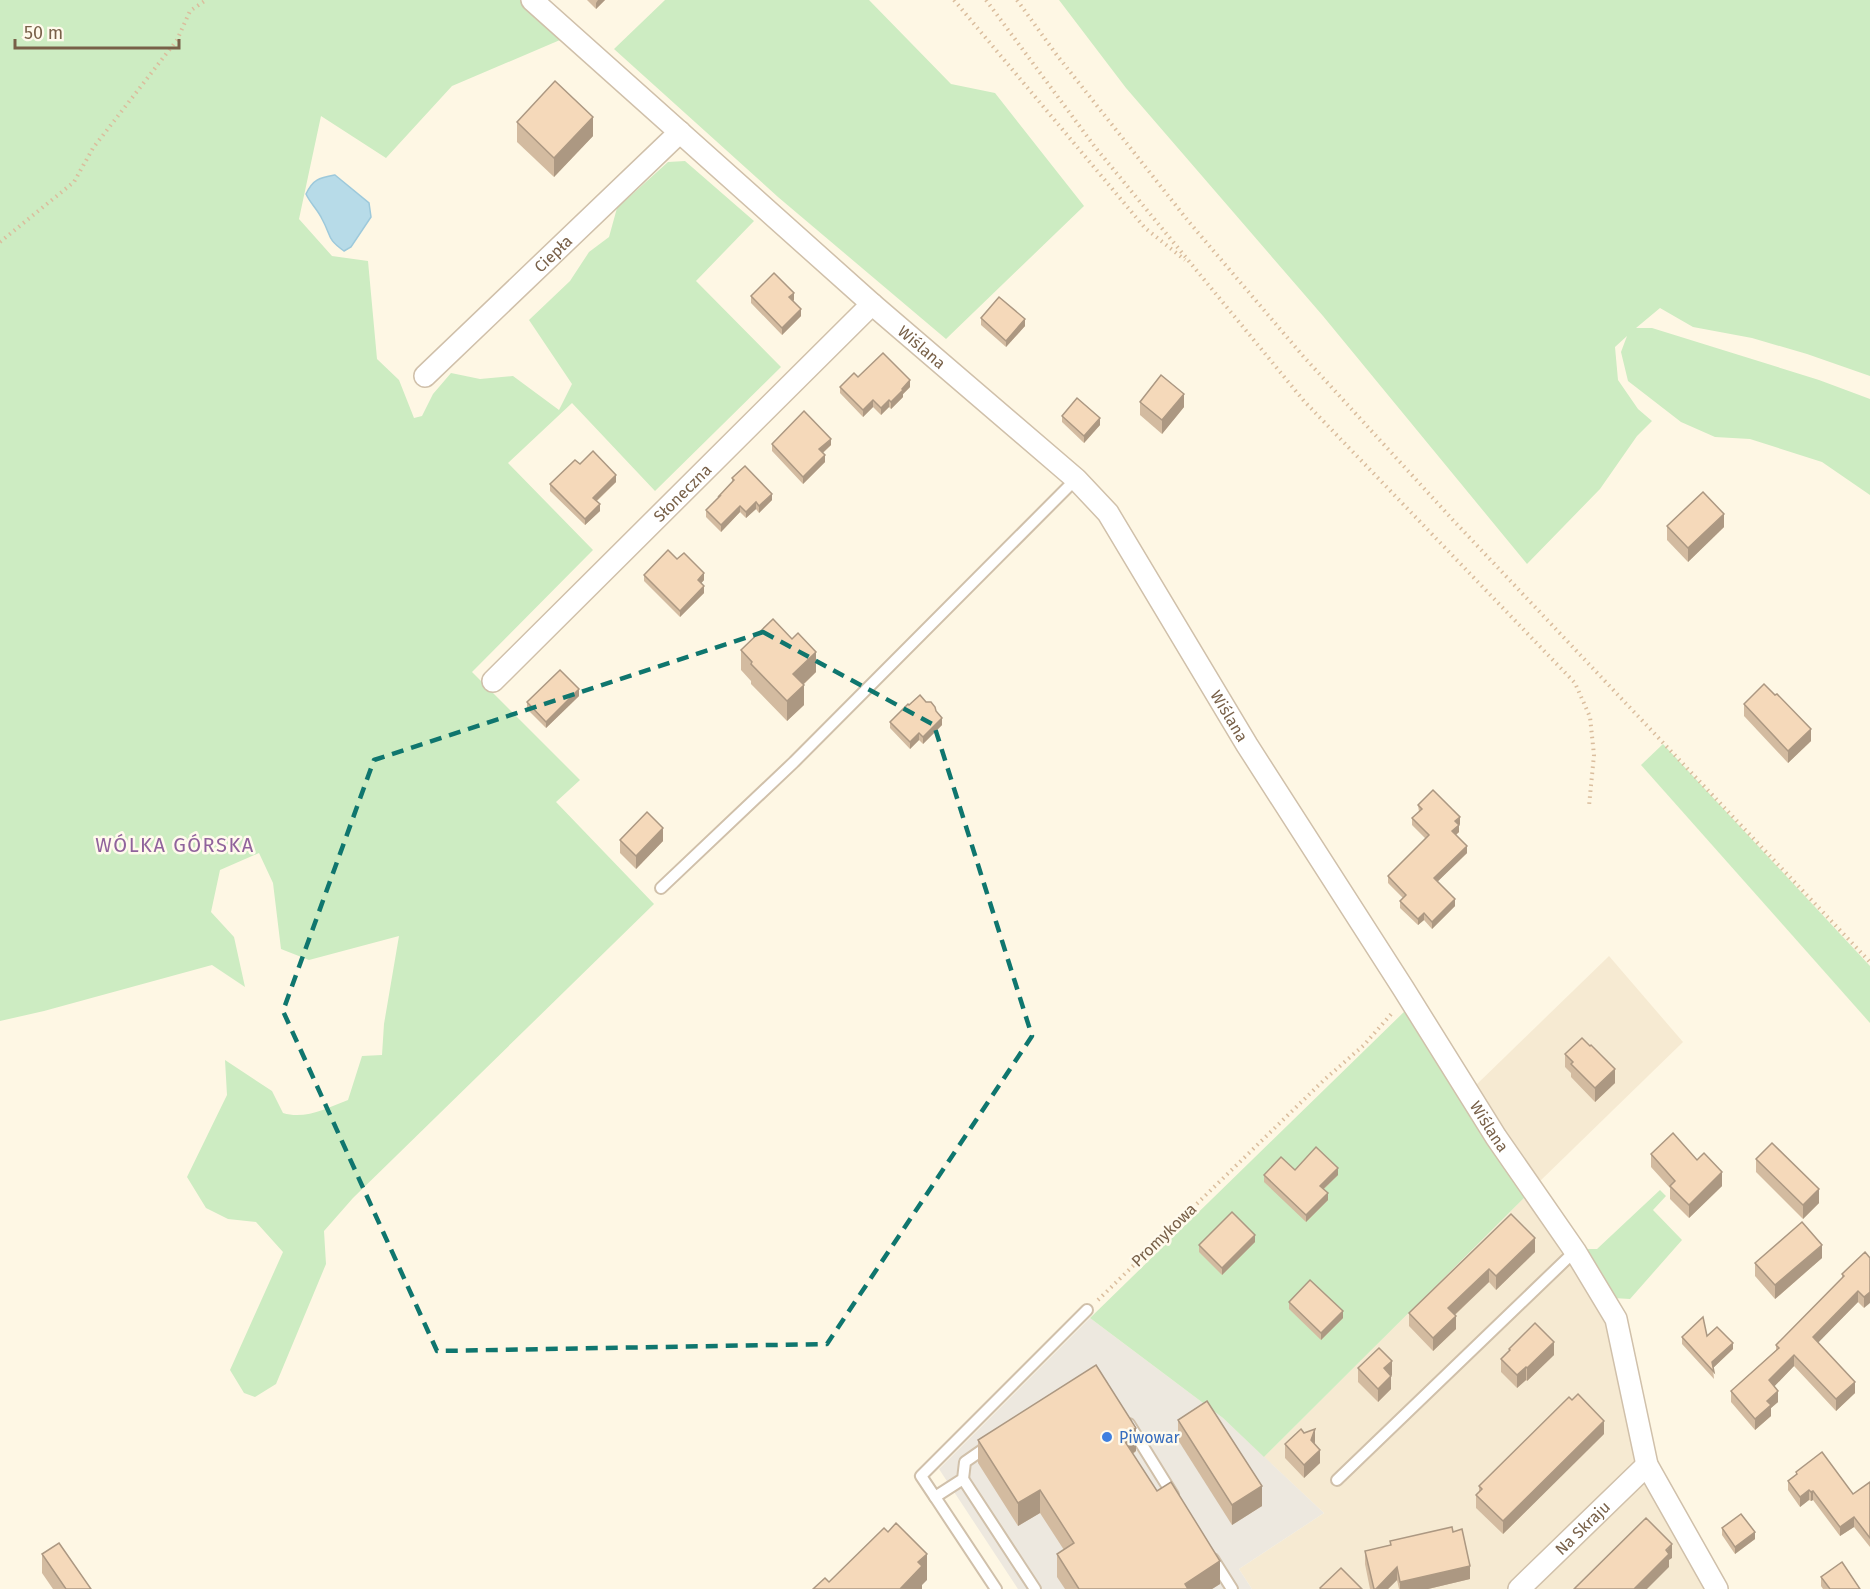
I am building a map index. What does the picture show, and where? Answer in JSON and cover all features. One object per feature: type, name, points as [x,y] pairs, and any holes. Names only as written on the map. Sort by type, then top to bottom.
[{"type":"street","name":"Wiślana","points":[[532,0],[872,304],[1076,478],[1108,513],[1247,746],[1496,1137],[1575,1251],[1616,1319],[1647,1465],[1717,1589]]},
{"type":"street","name":"Ciepła","points":[[425,376],[680,132]]},
{"type":"street","name":"Słoneczna","points":[[493,681],[872,304]]},
{"type":"street","name":"Na Skraju","points":[[1518,1589],[1647,1465]]},
{"type":"lane","points":[[661,888],[794,762],[1076,478]]},
{"type":"lane","points":[[1337,1480],[1575,1251]]},
{"type":"lane","points":[[996,1589],[921,1476],[1088,1310]]},
{"type":"lane","points":[[1122,1413],[1177,1501]]},
{"type":"lane","points":[[993,1443],[964,1462],[963,1479],[1035,1589]]},
{"type":"lane","points":[[934,1497],[963,1479]]},
{"type":"lane","points":[[1208,1550],[1232,1589]]},
{"type":"path","points":[[0,242],[74,182],[93,148],[177,40],[190,11],[206,0]]},
{"type":"path","points":[[954,0],[1146,228],[1192,266]]},
{"type":"path","points":[[986,0],[1095,147],[1304,401],[1575,684],[1590,717],[1594,755],[1589,806]]},
{"type":"path","points":[[1017,0],[1056,54],[1189,222],[1303,356],[1452,519],[1870,962]]},
{"type":"path","name":"Promykowa","points":[[1088,1310],[1315,1088],[1364,1045],[1407,996]]},
{"type":"highlighted area","points":[[763,632],[934,725],[1032,1036],[827,1344],[437,1351],[283,1011],[374,760]]},
{"type":"shaded area","points":[[1609,956],[1683,1042],[1537,1184],[1474,1087]]},
{"type":"shaded area","points":[[1528,1194],[1608,1320],[1644,1477],[1657,1506],[1704,1589],[1252,1589],[1239,1569],[1324,1513],[1264,1457]]},
{"type":"shaded area","name":"Piwowar","points":[[1090,1318],[1223,1418],[1324,1513],[1239,1569],[1252,1589],[1018,1589],[939,1469]]},
{"type":"green space","points":[[0,0],[520,0],[560,40],[452,86],[386,158],[321,116],[299,219],[332,256],[368,261],[377,359],[399,380],[414,418],[422,416],[433,394],[451,373],[480,379],[513,376],[559,410],[572,384],[529,320],[570,281],[589,252],[609,237],[617,208],[668,162],[685,161],[754,221],[696,281],[781,367],[655,491],[572,403],[508,463],[593,550],[472,672],[580,780],[556,802],[654,904],[353,1198],[324,1231],[326,1264],[276,1384],[255,1397],[244,1393],[230,1370],[283,1252],[256,1222],[228,1219],[206,1208],[187,1177],[227,1095],[225,1060],[272,1091],[283,1113],[308,1114],[348,1100],[362,1056],[382,1055],[384,1024],[399,936],[309,960],[281,949],[273,883],[259,853],[220,870],[211,912],[234,937],[245,987],[212,965],[0,1021]]},
{"type":"green space","points":[[665,0],[869,0],[951,84],[995,93],[1084,206],[946,339],[778,197],[614,49]]},
{"type":"green space","points":[[1059,0],[1870,0],[1870,376],[1752,338],[1693,327],[1660,308],[1636,328],[1652,328],[1819,380],[1870,399],[1870,495],[1822,462],[1750,439],[1715,437],[1681,422],[1628,381],[1621,352],[1627,336],[1615,347],[1618,380],[1638,409],[1652,421],[1637,436],[1600,489],[1527,564],[1323,316],[1126,88]]},
{"type":"green space","points":[[1663,744],[1870,966],[1870,1023],[1641,765]]},
{"type":"green space","points":[[1408,1008],[1528,1194],[1264,1457],[1223,1418],[1090,1318]]},
{"type":"green space","points":[[1660,1190],[1666,1196],[1653,1210],[1682,1240],[1630,1299],[1613,1298],[1583,1249],[1597,1249]]},
{"type":"water","points":[[335,175],[369,203],[371,217],[351,247],[344,251],[332,240],[306,194],[317,180]]},
{"type":"building","points":[[555,81],[593,117],[554,158],[517,122]]},
{"type":"building","points":[[774,273],[794,293],[789,297],[801,309],[782,328],[751,296]]},
{"type":"building","points":[[999,297],[1025,319],[1006,341],[981,318]]},
{"type":"building","points":[[883,353],[910,380],[891,402],[889,400],[881,408],[873,400],[863,410],[840,387],[854,373],[858,377]]},
{"type":"building","points":[[1161,375],[1184,394],[1162,420],[1140,402]]},
{"type":"building","points":[[1077,398],[1100,418],[1084,436],[1062,416]]},
{"type":"building","points":[[804,411],[831,439],[819,449],[825,455],[803,477],[772,444]]},
{"type":"building","points":[[593,451],[616,475],[593,498],[600,504],[585,519],[550,484],[575,460],[580,464]]},
{"type":"building","points":[[745,466],[772,494],[759,506],[756,502],[746,512],[740,506],[721,525],[706,510]]},
{"type":"building","points":[[1703,492],[1724,514],[1688,548],[1667,526]]},
{"type":"building","points":[[668,550],[677,559],[684,553],[704,573],[698,580],[704,586],[680,611],[644,575]]},
{"type":"building","points":[[773,619],[792,639],[798,633],[816,652],[793,674],[804,685],[787,701],[751,664],[752,662],[741,650]]},
{"type":"building","points":[[560,670],[579,689],[546,722],[527,702]]},
{"type":"building","points":[[1764,684],[1811,729],[1788,751],[1744,704]]},
{"type":"building","points":[[920,695],[926,702],[931,702],[942,718],[923,737],[919,733],[910,742],[890,722]]},
{"type":"building","points":[[1433,790],[1460,817],[1455,821],[1459,825],[1452,831],[1467,846],[1434,878],[1455,899],[1432,922],[1424,913],[1418,919],[1400,901],[1406,895],[1388,876],[1429,835],[1412,818],[1422,809],[1418,805]]},
{"type":"building","points":[[647,812],[663,828],[636,856],[620,840]]},
{"type":"building","points":[[1582,1038],[1615,1069],[1595,1088],[1571,1064],[1573,1062],[1565,1054]]},
{"type":"building","points":[[1673,1133],[1697,1160],[1704,1153],[1722,1172],[1689,1205],[1670,1186],[1675,1181],[1651,1154]]},
{"type":"building","points":[[1772,1143],[1819,1189],[1803,1205],[1756,1159]]},
{"type":"building","points":[[1316,1147],[1338,1168],[1320,1186],[1328,1193],[1306,1215],[1264,1175],[1281,1157],[1295,1170]]},
{"type":"building","points":[[1232,1212],[1255,1235],[1222,1268],[1199,1245]]},
{"type":"building","points":[[1511,1214],[1535,1238],[1496,1276],[1489,1269],[1448,1308],[1456,1316],[1433,1338],[1409,1313]]},
{"type":"building","points":[[1802,1222],[1822,1245],[1775,1285],[1755,1263]]},
{"type":"building","points":[[1865,1252],[1870,1258],[1870,1292],[1864,1297],[1858,1291],[1813,1337],[1855,1382],[1836,1399],[1794,1355],[1769,1380],[1778,1391],[1767,1401],[1771,1405],[1755,1419],[1731,1391],[1779,1348],[1776,1345]]},
{"type":"building","points":[[1310,1280],[1343,1311],[1321,1333],[1289,1302]]},
{"type":"building","points":[[1703,1317],[1707,1336],[1717,1327],[1733,1343],[1712,1362],[1714,1372],[1682,1337]]},
{"type":"building","points":[[1535,1323],[1554,1342],[1517,1375],[1501,1359]]},
{"type":"building","points":[[1379,1348],[1392,1361],[1384,1368],[1391,1376],[1378,1389],[1358,1368]]},
{"type":"building","points":[[1096,1365],[1136,1428],[1122,1437],[1157,1491],[1171,1482],[1220,1561],[1185,1584],[1188,1589],[1079,1589],[1057,1554],[1074,1543],[1040,1490],[1018,1503],[978,1440]]},
{"type":"building","points":[[1578,1394],[1604,1421],[1503,1521],[1476,1495],[1482,1489],[1479,1486],[1569,1397],[1572,1400]]},
{"type":"building","points":[[1207,1401],[1262,1486],[1232,1505],[1178,1420]]},
{"type":"building","points":[[1301,1429],[1304,1433],[1315,1429],[1311,1440],[1320,1450],[1304,1465],[1285,1444]]},
{"type":"building","points":[[1822,1452],[1853,1494],[1870,1482],[1870,1538],[1854,1517],[1840,1527],[1813,1491],[1809,1490],[1800,1497],[1788,1481]]},
{"type":"building","points":[[1741,1514],[1755,1532],[1735,1547],[1722,1528]]},
{"type":"building","points":[[1646,1518],[1672,1544],[1666,1550],[1669,1554],[1634,1589],[1574,1589]]},
{"type":"building","points":[[896,1523],[927,1554],[918,1562],[922,1566],[900,1589],[813,1589],[825,1578],[829,1582],[884,1528],[888,1532]]},
{"type":"building","points":[[1452,1527],[1453,1532],[1462,1529],[1470,1566],[1400,1582],[1397,1567],[1374,1589],[1365,1551],[1391,1545],[1390,1541]]},
{"type":"building","points":[[59,1543],[91,1589],[66,1589],[42,1554]]},
{"type":"building","points":[[1842,1562],[1860,1589],[1830,1589],[1821,1577]]},
{"type":"building","points":[[1341,1568],[1362,1589],[1320,1588]]},
{"type":"place","name":"Piwowar","points":[[1107,1437]]},
{"type":"district","name":"WÓLKA GÓRSKA","points":[[175,845]]}]
